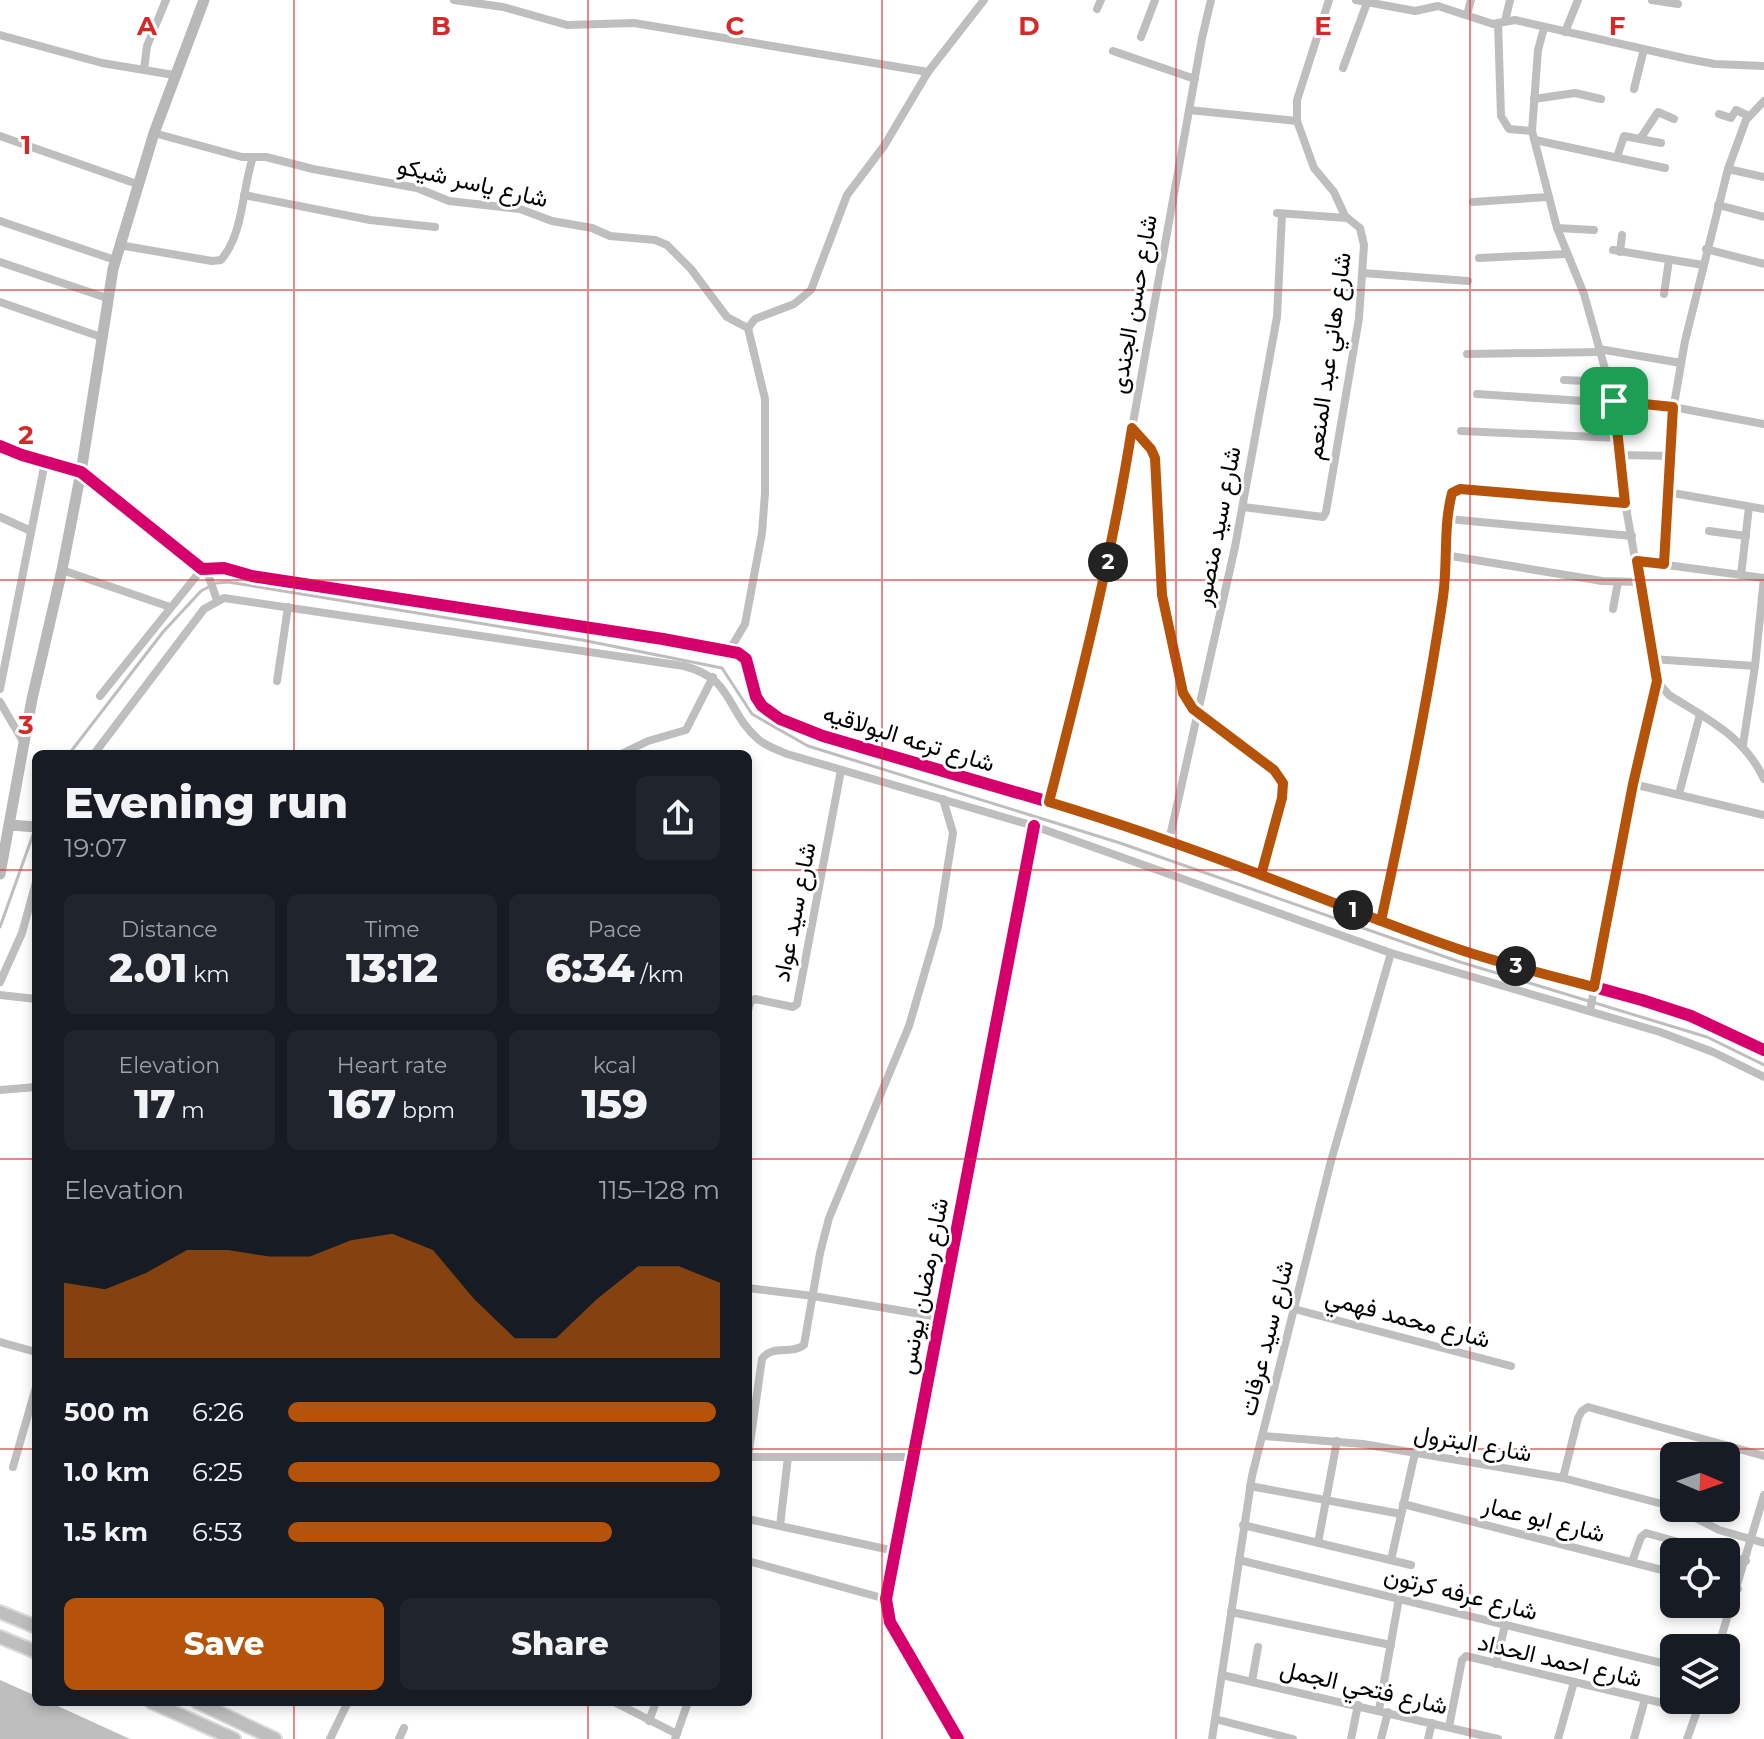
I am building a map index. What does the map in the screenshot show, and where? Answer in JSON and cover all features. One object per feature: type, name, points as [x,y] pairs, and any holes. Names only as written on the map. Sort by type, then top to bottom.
[{"type":"main road","points":[[0,874],[32,699],[62,570],[76,470],[115,260],[170,74],[204,0]]},
{"type":"main road","points":[[10,825],[31,827]]},
{"type":"main road","points":[[0,1612],[32,1625]]},
{"type":"main road","points":[[0,1637],[32,1650]]},
{"type":"main road","points":[[160,1706],[234,1739]]},
{"type":"main road","points":[[205,1706],[275,1739]]},
{"type":"street","points":[[148,70],[147,46],[166,0]]},
{"type":"street","points":[[454,0],[503,7],[567,25],[634,23],[928,72]]},
{"type":"street","points":[[100,696],[170,607],[205,571],[224,568],[252,576],[729,651],[745,624],[762,533],[765,493],[765,399],[748,328],[755,319],[794,304],[811,290],[847,195],[884,146],[928,72],[984,0]]},
{"type":"street","points":[[1141,37],[1155,0]]},
{"type":"street","name":"شارع حسن الجندى","points":[[1049,802],[1091,642],[1112,540],[1211,0]]},
{"type":"street","name":"شارع هاني عبد المنعم","points":[[1243,507],[1319,517],[1326,515],[1359,318],[1364,240],[1360,228],[1347,218],[1334,192],[1314,168],[1297,121],[1297,100],[1329,0]]},
{"type":"street","points":[[1356,0],[1415,11],[1438,6],[1467,15],[1502,22],[1515,20],[1715,64],[1764,66]]},
{"type":"street","points":[[1467,15],[1471,0]]},
{"type":"street","points":[[1510,0],[1502,22],[1501,116],[1509,129],[1665,168]]},
{"type":"street","points":[[1565,32],[1578,0]]},
{"type":"street","points":[[1652,0],[1678,4]]},
{"type":"street","points":[[1343,68],[1368,1]]},
{"type":"street","points":[[1544,28],[1538,50],[1533,135],[1557,228],[1584,294],[1614,401],[1625,503],[1657,681],[1633,784],[1590,1011]]},
{"type":"street","points":[[0,35],[102,63],[170,74]]},
{"type":"street","points":[[1634,89],[1644,49]]},
{"type":"street","points":[[1113,51],[1195,79]]},
{"type":"street","points":[[1534,99],[1575,93],[1601,99]]},
{"type":"street","points":[[1664,564],[1673,407],[1681,363],[1706,249],[1728,169],[1749,116],[1764,101]]},
{"type":"street","points":[[1189,110],[1297,121]]},
{"type":"street","points":[[1719,114],[1730,118],[1736,110],[1749,116]]},
{"type":"street","points":[[1640,139],[1658,112],[1674,119]]},
{"type":"street","name":"شارع ياسر شيكو","points":[[154,133],[242,157],[266,157],[417,188],[449,201],[520,209],[614,237],[662,242],[691,269],[723,313],[748,328]]},
{"type":"street","points":[[0,136],[137,184]]},
{"type":"street","points":[[1617,157],[1624,136],[1661,143]]},
{"type":"street","points":[[119,245],[221,260],[237,224],[253,157]]},
{"type":"street","points":[[1728,169],[1764,177]]},
{"type":"street","points":[[244,195],[323,212],[435,227]]},
{"type":"street","points":[[1473,202],[1548,197]]},
{"type":"street","points":[[1718,205],[1764,217]]},
{"type":"street","name":"شارع سيد منصور","points":[[1169,841],[1243,507],[1279,304],[1279,214],[1347,218]]},
{"type":"street","points":[[0,221],[115,260]]},
{"type":"street","points":[[1557,228],[1594,230]]},
{"type":"street","points":[[1622,235],[1616,251],[1703,265]]},
{"type":"street","points":[[1706,249],[1764,264]]},
{"type":"street","points":[[1479,258],[1566,254]]},
{"type":"street","points":[[1664,294],[1669,260]]},
{"type":"street","points":[[0,262],[107,298]]},
{"type":"street","points":[[1363,273],[1468,281]]},
{"type":"street","points":[[0,302],[101,337]]},
{"type":"street","points":[[1467,354],[1600,350],[1681,363]]},
{"type":"street","points":[[1564,380],[1609,382]]},
{"type":"street","points":[[1477,394],[1673,407],[1764,424]]},
{"type":"street","points":[[1132,428],[1155,458],[1164,612],[1178,681],[1186,701],[1274,770],[1283,783],[1282,798],[1261,875]]},
{"type":"street","points":[[1461,431],[1619,438]]},
{"type":"street","points":[[0,446],[76,470],[205,571],[216,597]]},
{"type":"street","points":[[1620,455],[1669,456]]},
{"type":"street","points":[[0,689],[31,531],[49,463]]},
{"type":"street","points":[[1381,921],[1410,786],[1443,600],[1452,493],[1460,489],[1625,503]]},
{"type":"street","points":[[1667,492],[1764,509]]},
{"type":"street","points":[[1741,575],[1749,507]]},
{"type":"street","points":[[0,517],[31,531]]},
{"type":"street","points":[[1448,519],[1632,536]]},
{"type":"street","points":[[1709,531],[1746,536]]},
{"type":"street","points":[[1445,555],[1538,571],[1640,582]]},
{"type":"street","points":[[1637,561],[1764,578],[1743,745]]},
{"type":"street","points":[[62,570],[170,607]]},
{"type":"street","points":[[1613,609],[1618,582]]},
{"type":"street","points":[[97,750],[216,597],[684,666],[713,677],[686,730],[629,750]]},
{"type":"street","points":[[277,681],[288,607]]},
{"type":"street","name":"شارع ترعه البولاقيه","points":[[729,651],[746,659],[758,702],[780,719],[869,750],[1049,802],[1169,841],[1466,952],[1691,1016],[1764,1050]]},
{"type":"street","points":[[1652,659],[1755,666]]},
{"type":"street","name":"شارع ترعه البولاقيه","points":[[713,677],[759,741],[787,754],[1034,826],[1391,953],[1660,1032],[1764,1077]]},
{"type":"street","points":[[1657,681],[1669,695],[1728,731],[1759,760],[1764,779]]},
{"type":"street","points":[[0,702],[24,743]]},
{"type":"street","points":[[1679,794],[1700,714]]},
{"type":"street","name":"شارع سيد عواد","points":[[752,1001],[793,1007],[797,1004],[841,770]]},
{"type":"street","points":[[1633,784],[1764,815]]},
{"type":"street","points":[[752,1429],[762,1359],[771,1351],[803,1348],[829,1218],[909,1026],[938,927],[953,833],[943,799]]},
{"type":"street","name":"شارع رمضان يونس","points":[[958,1739],[890,1622],[886,1599],[1034,826]]},
{"type":"street","points":[[0,982],[22,933],[32,897]]},
{"type":"street","name":"شارع سيد عرفات","points":[[1212,1739],[1250,1486],[1331,1161],[1391,953]]},
{"type":"street","points":[[0,995],[32,999]]},
{"type":"street","points":[[0,1090],[32,1087]]},
{"type":"street","points":[[752,1288],[939,1317]]},
{"type":"street","name":"شارع محمد فهمي","points":[[1294,1309],[1511,1366]]},
{"type":"street","points":[[0,1342],[32,1351]]},
{"type":"street","points":[[13,1467],[32,1401]]},
{"type":"street","points":[[1563,1478],[1578,1418],[1588,1407],[1764,1456]]},
{"type":"street","name":"شارع البترول","points":[[1263,1436],[1337,1441],[1563,1478],[1660,1504]]},
{"type":"street","points":[[1318,1543],[1337,1441]]},
{"type":"street","points":[[1391,1560],[1415,1453]]},
{"type":"street","points":[[752,1457],[912,1457]]},
{"type":"street","points":[[780,1526],[788,1457]]},
{"type":"street","points":[[1250,1486],[1401,1514]]},
{"type":"street","points":[[1740,1582],[1764,1496]]},
{"type":"street","name":"شارع ابو عمار","points":[[1403,1504],[1660,1569]]},
{"type":"street","points":[[752,1520],[895,1551]]},
{"type":"street","name":"شارع البترول","points":[[1703,1522],[1764,1543]]},
{"type":"street","points":[[1243,1525],[1411,1565]]},
{"type":"street","points":[[1632,1562],[1641,1537],[1646,1533],[1664,1538]]},
{"type":"street","points":[[1740,1559],[1746,1561]]},
{"type":"street","name":"شارع عرفه كرتون","points":[[1239,1560],[1660,1663]]},
{"type":"street","points":[[752,1562],[886,1599]]},
{"type":"street","points":[[1381,1739],[1399,1598]]},
{"type":"street","points":[[1231,1612],[1391,1645]]},
{"type":"street","points":[[1496,1664],[1505,1625]]},
{"type":"street","points":[[1252,1681],[1258,1647]]},
{"type":"street","name":"شارع احمد الحداد","points":[[1449,1727],[1462,1660],[1466,1656],[1660,1703]]},
{"type":"street","name":"شارع فتحي الجمل","points":[[1222,1675],[1384,1711],[1473,1736],[1498,1739]]},
{"type":"street","points":[[1558,1739],[1574,1682]]},
{"type":"street","points":[[1634,1739],[1645,1699]]},
{"type":"street","points":[[1351,1739],[1358,1705]]},
{"type":"street","points":[[330,1739],[346,1706]]},
{"type":"street","points":[[621,1706],[676,1737],[687,1706]]},
{"type":"street","points":[[649,1721],[655,1706]]},
{"type":"street","points":[[1687,1739],[1695,1714]]},
{"type":"street","points":[[1215,1719],[1293,1739]]},
{"type":"street","points":[[1428,1739],[1432,1723]]},
{"type":"street","points":[[399,1739],[404,1728]]},
{"type":"shaded area","points":[[0,1680],[32,1694],[32,1706],[58,1706],[130,1739],[0,1739]]},
{"type":"waterway","points":[[72,750],[163,632],[201,591],[216,583],[228,582],[582,640],[722,668],[752,714],[808,746],[1120,843],[1460,962],[1707,1037],[1764,1065]]},
{"type":"waterway","points":[[0,927],[32,837]]},
{"type":"cycle path","points":[[0,446],[81,472],[202,569],[224,568],[252,576],[738,653],[746,659],[756,697],[762,706],[780,719],[823,736],[1080,811],[1466,952],[1691,1016],[1764,1050]]},
{"type":"cycle path","points":[[958,1739],[890,1622],[886,1599],[1034,826]]},
{"type":"route","points":[[1614,401],[1625,503],[1460,489],[1452,493],[1446,533],[1443,595],[1410,786],[1381,921],[1321,898],[1261,875],[1284,790],[1283,783],[1274,770],[1186,701],[1178,681],[1164,612],[1155,458],[1132,428],[1091,642],[1049,802],[1141,831],[1261,875],[1321,898],[1381,921],[1466,952],[1594,987],[1633,784],[1657,681],[1637,561],[1664,564],[1673,407],[1614,401]]}]
